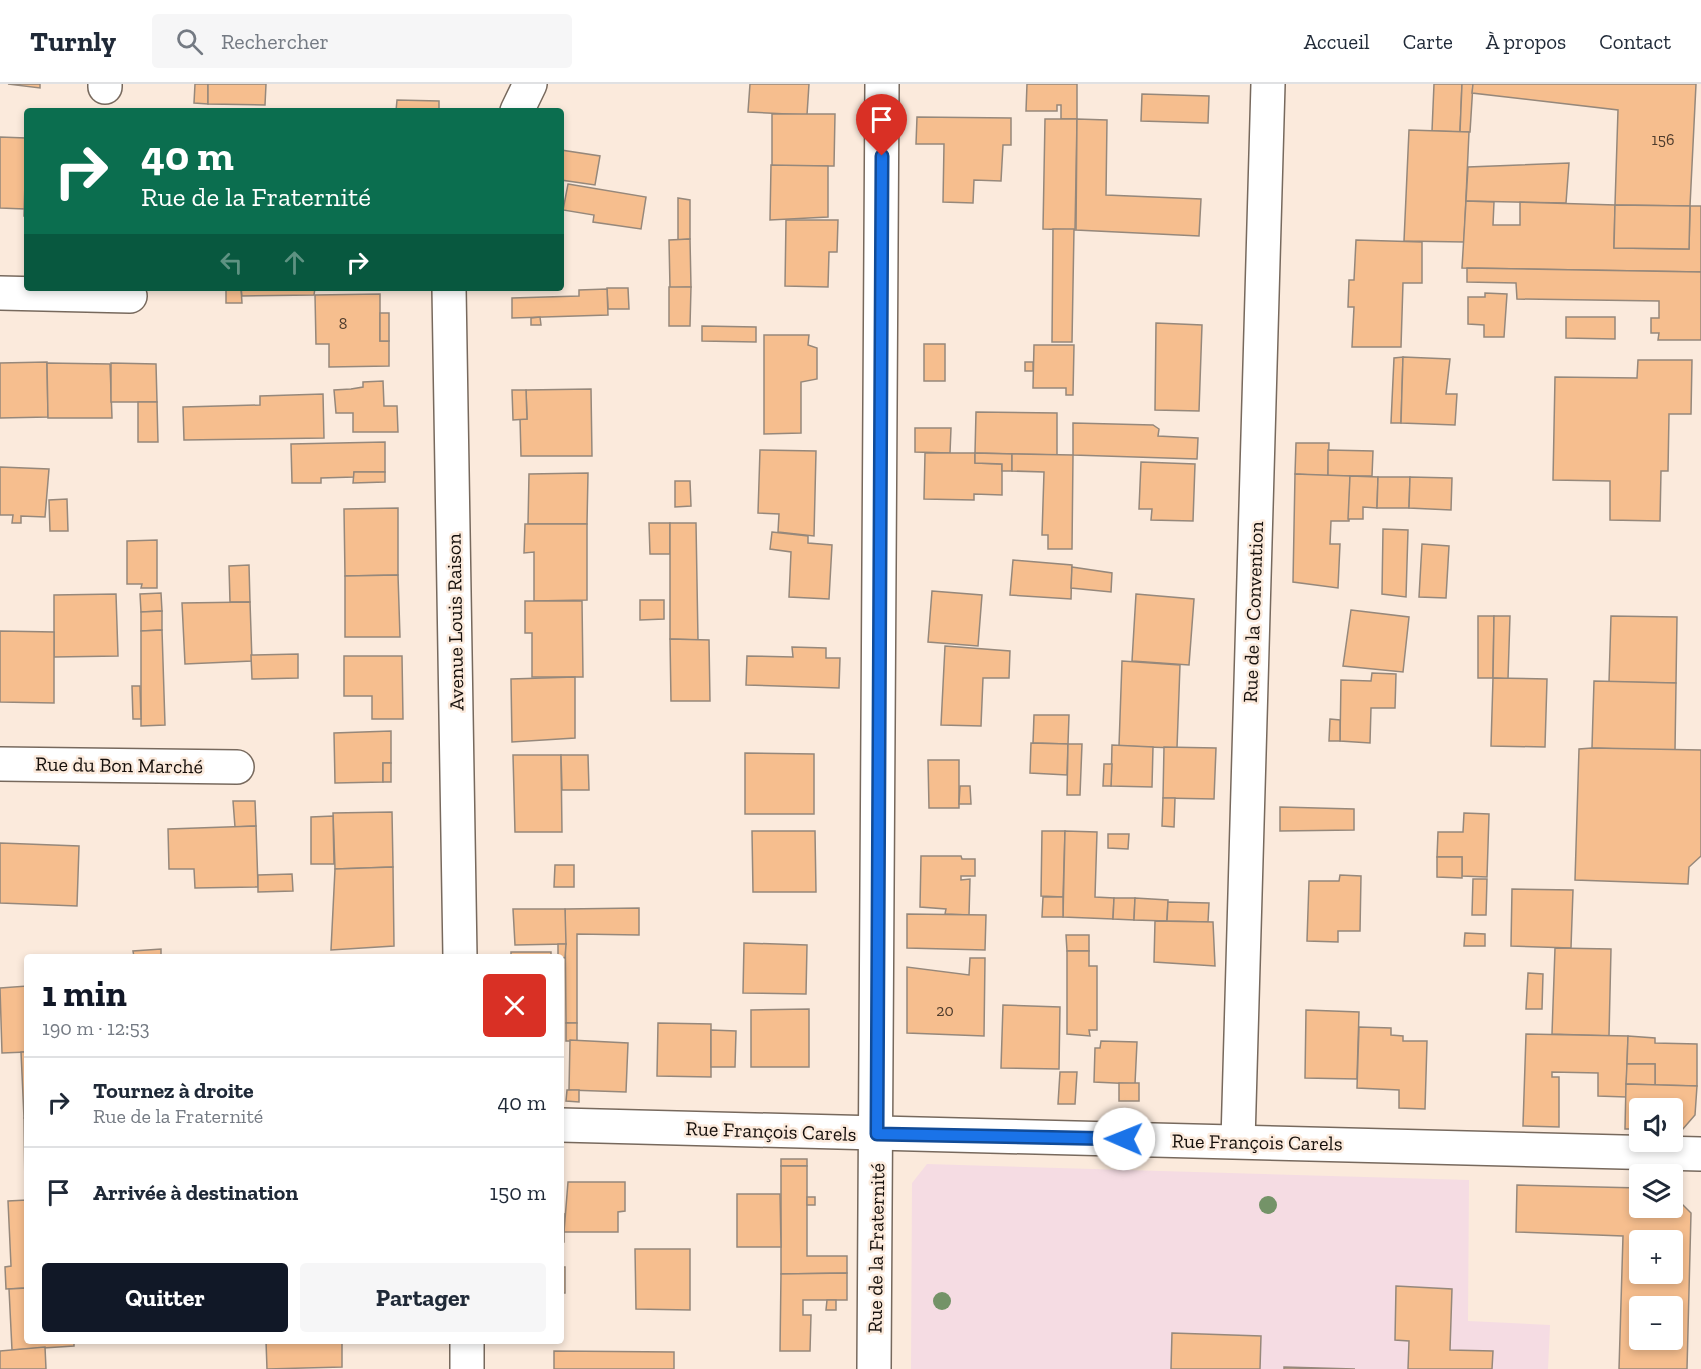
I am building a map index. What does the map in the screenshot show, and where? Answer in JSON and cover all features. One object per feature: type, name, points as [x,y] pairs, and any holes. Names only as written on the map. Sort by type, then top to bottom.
[{"type":"street","points":[[518,108],[530,84]]},
{"type":"street","name":"Rue de la Fraternité","points":[[874,1369],[882,84]]},
{"type":"street","name":"Rue de la Convention","points":[[1238,1141],[1268,84]]},
{"type":"street","name":"Avenue Louis Raison","points":[[449,291],[460,954]]},
{"type":"street","points":[[0,293],[130,296]]},
{"type":"street","name":"Rue du Bon Marché","points":[[0,764],[237,767]]},
{"type":"street","name":"Rue François Carels","points":[[564,1125],[1701,1154]]},
{"type":"street","points":[[467,1344],[467,1369]]},
{"type":"shaded area","points":[[927,1164],[1469,1180],[1468,1321],[1550,1325],[1548,1369],[911,1369],[912,1183]]},
{"type":"building","points":[[8,84],[40,84],[40,88]]},
{"type":"building","points":[[195,84],[208,84],[208,104],[194,103]]},
{"type":"building","points":[[208,84],[266,84],[265,105],[208,104]]},
{"type":"building","points":[[750,84],[809,84],[807,115],[748,112]]},
{"type":"building","points":[[1027,84],[1077,84],[1077,119],[1061,119],[1061,105],[1057,105],[1057,111],[1026,111]]},
{"type":"building","points":[[1434,84],[1462,84],[1460,132],[1432,131]]},
{"type":"building","points":[[1462,84],[1473,84],[1470,132],[1460,132]]},
{"type":"building","points":[[1473,84],[1696,84],[1690,206],[1615,205],[1618,110],[1472,93]]},
{"type":"building","points":[[1142,94],[1209,96],[1208,123],[1141,121]]},
{"type":"building","points":[[397,100],[439,101],[439,108],[396,108]]},
{"type":"building","points":[[772,114],[835,114],[834,166],[772,166]]},
{"type":"building","points":[[917,117],[1011,118],[1011,145],[1003,145],[1001,181],[974,180],[973,203],[943,202],[944,144],[916,144]]},
{"type":"building","points":[[1045,119],[1077,119],[1075,230],[1043,229]]},
{"type":"building","points":[[1077,119],[1107,120],[1106,195],[1201,199],[1199,236],[1076,230]]},
{"type":"building","points":[[1409,130],[1469,132],[1464,242],[1404,241]]},
{"type":"building","points":[[0,137],[24,138],[24,209],[0,208]]},
{"type":"building","points":[[564,150],[600,156],[595,185],[564,180]]},
{"type":"building","points":[[1569,163],[1566,203],[1466,201],[1468,167]]},
{"type":"building","points":[[771,165],[828,166],[828,217],[770,220]]},
{"type":"building","points":[[568,184],[646,197],[641,229],[593,222],[594,215],[564,210]]},
{"type":"building","points":[[678,198],[690,200],[690,239],[678,240]]},
{"type":"building","points":[[1466,201],[1494,202],[1493,225],[1520,225],[1520,202],[1615,205],[1614,248],[1689,249],[1690,206],[1701,206],[1701,272],[1462,268]]},
{"type":"building","points":[[1615,205],[1690,206],[1689,249],[1614,248]]},
{"type":"building","points":[[786,220],[838,220],[837,252],[829,252],[828,287],[785,286]]},
{"type":"building","points":[[1053,229],[1074,229],[1072,342],[1052,342]]},
{"type":"building","points":[[690,239],[691,287],[670,288],[669,240]]},
{"type":"building","points":[[1356,240],[1422,242],[1422,283],[1403,283],[1401,347],[1352,347],[1354,307],[1348,307],[1349,280],[1354,280]]},
{"type":"building","points":[[1467,268],[1701,272],[1701,340],[1658,340],[1659,333],[1651,333],[1651,318],[1659,318],[1659,301],[1517,299],[1516,283],[1467,282]]},
{"type":"building","points":[[669,287],[691,287],[690,326],[669,326]]},
{"type":"building","points":[[607,288],[628,288],[629,309],[608,309]]},
{"type":"building","points":[[607,289],[608,315],[512,318],[512,298],[579,296],[579,290]]},
{"type":"building","points":[[226,291],[241,291],[242,303],[226,303]]},
{"type":"building","points":[[241,291],[315,291],[314,295],[242,296]]},
{"type":"building","points":[[1485,293],[1507,294],[1504,337],[1484,337],[1484,325],[1468,324],[1468,297],[1485,297]]},
{"type":"building","points":[[380,294],[380,341],[389,341],[389,366],[329,367],[329,344],[316,344],[315,295]]},
{"type":"building","points":[[380,313],[389,313],[389,341],[380,341]]},
{"type":"building","points":[[540,317],[541,325],[531,325],[531,318]]},
{"type":"building","points":[[1566,317],[1615,317],[1615,339],[1566,338]]},
{"type":"building","points":[[1156,323],[1202,325],[1199,411],[1155,410]]},
{"type":"building","points":[[702,326],[756,327],[756,342],[702,341]]},
{"type":"building","points":[[764,335],[809,335],[808,345],[817,348],[817,379],[801,382],[801,433],[764,434]]},
{"type":"building","points":[[924,344],[945,344],[945,381],[924,381]]},
{"type":"building","points":[[1034,345],[1074,345],[1073,395],[1066,395],[1066,388],[1033,388]]},
{"type":"building","points":[[1403,357],[1401,423],[1391,423],[1394,358]]},
{"type":"building","points":[[1403,357],[1450,359],[1446,394],[1457,394],[1455,425],[1401,423]]},
{"type":"building","points":[[1638,360],[1692,360],[1691,414],[1669,414],[1668,471],[1661,471],[1660,521],[1610,520],[1610,481],[1553,480],[1555,377],[1637,378]]},
{"type":"building","points":[[47,362],[48,417],[0,418],[0,363]]},
{"type":"building","points":[[1025,362],[1033,362],[1033,371],[1025,371]]},
{"type":"building","points":[[47,363],[110,364],[112,418],[48,418]]},
{"type":"building","points":[[111,363],[156,364],[157,402],[111,402]]},
{"type":"building","points":[[383,381],[384,406],[397,406],[398,432],[353,432],[353,413],[336,413],[334,390],[363,387],[363,382]]},
{"type":"building","points":[[591,389],[592,456],[521,456],[520,419],[527,419],[526,390]]},
{"type":"building","points":[[512,390],[526,390],[527,419],[513,420]]},
{"type":"building","points":[[323,394],[324,438],[184,440],[183,407],[260,405],[260,396]]},
{"type":"building","points":[[138,402],[157,402],[158,442],[138,442]]},
{"type":"building","points":[[976,412],[1057,413],[1057,455],[975,453]]},
{"type":"building","points":[[1073,423],[1153,425],[1159,429],[1158,436],[1198,438],[1197,459],[1073,455]]},
{"type":"building","points":[[915,428],[951,428],[950,453],[915,452]]},
{"type":"building","points":[[385,442],[385,472],[354,472],[354,477],[321,478],[321,483],[292,483],[291,444]]},
{"type":"building","points":[[1296,443],[1329,443],[1328,476],[1295,474]]},
{"type":"building","points":[[760,450],[816,451],[814,536],[778,532],[779,514],[758,513]]},
{"type":"building","points":[[1328,450],[1373,451],[1372,476],[1328,476]]},
{"type":"building","points":[[925,453],[975,453],[975,463],[1002,464],[1002,495],[974,494],[974,500],[924,499]]},
{"type":"building","points":[[975,453],[1012,454],[1012,471],[1002,471],[1002,464],[975,463]]},
{"type":"building","points":[[1012,454],[1073,455],[1072,549],[1048,549],[1048,535],[1042,535],[1044,472],[1012,471]]},
{"type":"building","points":[[1141,462],[1195,464],[1193,521],[1151,520],[1152,509],[1139,509]]},
{"type":"building","points":[[0,467],[49,469],[45,517],[21,516],[21,523],[12,523],[13,515],[0,515]]},
{"type":"building","points":[[354,472],[385,472],[385,482],[353,483]]},
{"type":"building","points":[[588,473],[587,524],[528,524],[529,474]]},
{"type":"building","points":[[1295,474],[1350,476],[1349,521],[1331,521],[1330,544],[1340,544],[1338,588],[1293,582]]},
{"type":"building","points":[[1350,476],[1378,477],[1377,508],[1363,507],[1363,519],[1348,519]]},
{"type":"building","points":[[1378,477],[1410,477],[1409,508],[1377,508]]},
{"type":"building","points":[[1410,477],[1452,478],[1451,510],[1409,508]]},
{"type":"building","points":[[675,481],[690,481],[691,506],[675,507]]},
{"type":"building","points":[[67,499],[68,531],[50,531],[49,500]]},
{"type":"building","points":[[398,508],[398,575],[345,576],[344,509]]},
{"type":"building","points":[[649,523],[670,523],[670,554],[650,554]]},
{"type":"building","points":[[670,523],[696,523],[698,640],[670,639]]},
{"type":"building","points":[[525,524],[587,524],[587,600],[534,601],[534,552],[524,553]]},
{"type":"building","points":[[1383,529],[1408,530],[1406,597],[1382,594]]},
{"type":"building","points":[[772,532],[808,536],[808,543],[832,545],[829,599],[789,597],[791,552],[770,549]]},
{"type":"building","points":[[157,540],[157,588],[141,588],[142,584],[127,584],[127,541]]},
{"type":"building","points":[[1422,544],[1449,546],[1446,598],[1419,597]]},
{"type":"building","points":[[1013,560],[1072,565],[1071,599],[1010,595]]},
{"type":"building","points":[[249,565],[250,602],[230,602],[229,566]]},
{"type":"building","points":[[1072,567],[1112,573],[1111,592],[1071,588]]},
{"type":"building","points":[[398,575],[400,637],[345,637],[345,576]]},
{"type":"building","points":[[932,591],[982,595],[978,646],[928,642]]},
{"type":"building","points":[[161,593],[162,611],[141,612],[140,594]]},
{"type":"building","points":[[116,594],[118,656],[54,657],[54,595]]},
{"type":"building","points":[[1136,594],[1194,599],[1189,665],[1132,661]]},
{"type":"building","points":[[640,600],[664,600],[664,619],[640,620]]},
{"type":"building","points":[[525,601],[582,601],[583,677],[532,677],[532,633],[525,633]]},
{"type":"building","points":[[250,602],[252,661],[185,664],[182,603]]},
{"type":"building","points":[[1351,610],[1409,617],[1403,672],[1343,666]]},
{"type":"building","points":[[162,611],[162,630],[141,631],[141,612]]},
{"type":"building","points":[[1478,616],[1494,616],[1493,678],[1478,678]]},
{"type":"building","points":[[1494,616],[1510,616],[1508,679],[1493,678]]},
{"type":"building","points":[[1611,616],[1677,617],[1676,683],[1609,682]]},
{"type":"building","points":[[162,630],[165,725],[141,726],[141,631]]},
{"type":"building","points":[[0,631],[54,632],[54,703],[0,702]]},
{"type":"building","points":[[670,639],[709,640],[710,701],[671,701]]},
{"type":"building","points":[[945,646],[1010,651],[1009,678],[983,678],[981,726],[941,725]]},
{"type":"building","points":[[792,647],[826,648],[826,658],[840,658],[839,688],[746,685],[747,656],[793,657]]},
{"type":"building","points":[[298,654],[298,678],[252,679],[251,655]]},
{"type":"building","points":[[344,656],[402,656],[403,719],[372,719],[372,696],[344,696]]},
{"type":"building","points":[[1122,661],[1180,665],[1177,748],[1119,746]]},
{"type":"building","points":[[1372,673],[1396,674],[1395,708],[1371,708],[1370,743],[1340,741],[1341,680],[1371,681]]},
{"type":"building","points":[[575,677],[575,738],[512,742],[511,679]]},
{"type":"building","points":[[1493,678],[1547,679],[1545,747],[1491,746]]},
{"type":"building","points":[[1594,681],[1676,683],[1675,751],[1592,748]]},
{"type":"building","points":[[132,686],[140,686],[141,719],[133,719]]},
{"type":"building","points":[[1034,715],[1069,715],[1068,744],[1033,743]]},
{"type":"building","points":[[1330,719],[1340,720],[1340,741],[1329,741]]},
{"type":"building","points":[[391,731],[391,763],[383,763],[383,782],[335,783],[334,733]]},
{"type":"building","points":[[1031,743],[1068,744],[1067,775],[1030,773]]},
{"type":"building","points":[[1068,744],[1082,744],[1080,795],[1067,795]]},
{"type":"building","points":[[1112,745],[1153,747],[1152,787],[1111,786]]},
{"type":"building","points":[[1164,747],[1216,748],[1214,799],[1163,798]]},
{"type":"building","points":[[1579,749],[1701,750],[1701,856],[1689,867],[1688,884],[1575,880]]},
{"type":"building","points":[[745,753],[814,754],[814,814],[745,814]]},
{"type":"building","points":[[513,755],[561,755],[562,832],[515,832]]},
{"type":"building","points":[[561,755],[588,755],[589,790],[562,790]]},
{"type":"building","points":[[928,760],[959,760],[959,808],[929,808]]},
{"type":"building","points":[[383,763],[391,763],[391,782],[383,782]]},
{"type":"building","points":[[1104,764],[1112,764],[1111,786],[1103,786]]},
{"type":"building","points":[[960,786],[970,786],[971,804],[959,804]]},
{"type":"building","points":[[1163,798],[1175,798],[1174,827],[1162,826]]},
{"type":"building","points":[[233,801],[255,801],[256,826],[235,827]]},
{"type":"building","points":[[1280,807],[1354,809],[1354,830],[1280,831]]},
{"type":"building","points":[[392,812],[393,867],[335,869],[333,813]]},
{"type":"building","points":[[1464,813],[1489,814],[1487,877],[1462,876],[1462,857],[1437,857],[1438,832],[1463,832]]},
{"type":"building","points":[[333,816],[334,864],[311,864],[311,817]]},
{"type":"building","points":[[256,826],[258,887],[195,888],[194,869],[169,869],[168,829]]},
{"type":"building","points":[[752,831],[815,831],[816,892],[753,892]]},
{"type":"building","points":[[1042,831],[1065,831],[1063,897],[1041,896]]},
{"type":"building","points":[[1065,831],[1097,832],[1095,897],[1114,898],[1113,919],[1063,917]]},
{"type":"building","points":[[1108,834],[1129,834],[1128,849],[1108,848]]},
{"type":"building","points":[[0,843],[79,846],[77,906],[0,903]]},
{"type":"building","points":[[921,856],[961,856],[962,859],[975,859],[975,876],[961,876],[961,880],[970,879],[969,915],[945,914],[946,909],[920,907]]},
{"type":"building","points":[[1437,857],[1462,857],[1462,878],[1437,877]]},
{"type":"building","points":[[555,865],[574,865],[574,887],[554,887]]},
{"type":"building","points":[[393,867],[394,946],[331,950],[335,869]]},
{"type":"building","points":[[292,874],[293,891],[258,892],[258,875]]},
{"type":"building","points":[[1340,875],[1361,876],[1360,931],[1338,931],[1338,942],[1307,941],[1309,881],[1339,881]]},
{"type":"building","points":[[1473,879],[1487,879],[1486,915],[1472,915]]},
{"type":"building","points":[[1512,889],[1573,890],[1571,948],[1511,946]]},
{"type":"building","points":[[1043,897],[1063,897],[1063,917],[1042,917]]},
{"type":"building","points":[[1114,898],[1135,898],[1134,920],[1113,919]]},
{"type":"building","points":[[1135,898],[1168,900],[1167,921],[1134,920]]},
{"type":"building","points":[[1168,902],[1209,903],[1208,922],[1167,921]]},
{"type":"building","points":[[639,908],[639,935],[577,934],[577,1023],[566,1023],[565,909]]},
{"type":"building","points":[[513,909],[565,909],[566,944],[515,945]]},
{"type":"building","points":[[907,914],[986,915],[985,950],[907,948]]},
{"type":"building","points":[[1155,921],[1213,922],[1215,966],[1154,962]]},
{"type":"building","points":[[1465,933],[1485,934],[1485,946],[1464,946]]},
{"type":"building","points":[[1066,935],[1089,935],[1089,951],[1067,951]]},
{"type":"building","points":[[744,943],[807,945],[806,994],[743,993]]},
{"type":"building","points":[[558,944],[566,944],[565,958],[564,954],[558,954]]},
{"type":"building","points":[[1555,948],[1611,949],[1609,1036],[1552,1034]]},
{"type":"building","points":[[161,949],[161,954],[134,954],[133,951]]},
{"type":"building","points":[[1067,951],[1089,951],[1089,966],[1097,966],[1097,1030],[1089,1030],[1090,1036],[1067,1034]]},
{"type":"building","points":[[511,952],[551,952],[551,954],[511,954]]},
{"type":"building","points":[[970,958],[985,958],[984,1036],[907,1033],[907,967],[969,975]]},
{"type":"building","points":[[1528,973],[1543,974],[1542,1009],[1526,1009]]},
{"type":"building","points":[[24,986],[24,1052],[2,1053],[0,988]]},
{"type":"building","points":[[1003,1005],[1060,1007],[1059,1069],[1001,1068]]},
{"type":"building","points":[[809,1009],[809,1067],[751,1067],[751,1010]]},
{"type":"building","points":[[1306,1010],[1359,1012],[1357,1079],[1305,1078]]},
{"type":"building","points":[[566,1023],[577,1023],[577,1041],[566,1041]]},
{"type":"building","points":[[658,1023],[711,1024],[711,1077],[657,1076]]},
{"type":"building","points":[[1359,1027],[1391,1028],[1391,1035],[1403,1036],[1403,1041],[1427,1041],[1425,1109],[1399,1108],[1399,1090],[1357,1088]]},
{"type":"building","points":[[711,1030],[736,1031],[735,1067],[711,1067]]},
{"type":"building","points":[[1526,1034],[1628,1036],[1626,1097],[1598,1096],[1598,1073],[1552,1072],[1552,1077],[1559,1077],[1559,1127],[1523,1126]]},
{"type":"building","points":[[1628,1036],[1655,1038],[1655,1043],[1697,1044],[1697,1086],[1655,1085],[1655,1064],[1627,1064]]},
{"type":"building","points":[[570,1040],[628,1043],[626,1092],[569,1090]]},
{"type":"building","points":[[1101,1041],[1137,1042],[1135,1084],[1094,1082],[1095,1048],[1100,1048]]},
{"type":"building","points":[[21,1052],[24,1052],[24,1118]]},
{"type":"building","points":[[1627,1064],[1655,1064],[1655,1085],[1626,1084]]},
{"type":"building","points":[[1060,1072],[1077,1072],[1075,1104],[1058,1104]]},
{"type":"building","points":[[1119,1083],[1139,1083],[1139,1101],[1119,1101]]},
{"type":"building","points":[[1626,1084],[1697,1086],[1695,1115],[1683,1129],[1683,1098],[1629,1098],[1629,1129],[1625,1129]]},
{"type":"building","points":[[567,1090],[579,1090],[579,1102],[566,1101]]},
{"type":"building","points":[[781,1159],[807,1159],[807,1166],[781,1166]]},
{"type":"building","points":[[781,1166],[807,1166],[807,1256],[847,1256],[847,1273],[781,1274]]},
{"type":"building","points":[[568,1182],[625,1182],[625,1211],[618,1212],[618,1232],[564,1232]]},
{"type":"building","points":[[1517,1185],[1629,1188],[1629,1218],[1683,1218],[1683,1205],[1691,1213],[1687,1369],[1619,1369],[1623,1236],[1516,1232]]},
{"type":"building","points":[[737,1194],[780,1194],[781,1247],[737,1247]]},
{"type":"building","points":[[807,1197],[815,1197],[815,1205],[807,1205]]},
{"type":"building","points":[[24,1200],[24,1288],[6,1289],[5,1267],[11,1266],[8,1201]]},
{"type":"building","points":[[635,1249],[690,1249],[690,1310],[636,1309]]},
{"type":"building","points":[[564,1267],[565,1267],[564,1293]]},
{"type":"building","points":[[847,1273],[847,1300],[803,1300],[803,1315],[811,1315],[810,1351],[780,1351],[781,1274]]},
{"type":"building","points":[[1396,1286],[1452,1289],[1450,1350],[1493,1351],[1492,1369],[1408,1369],[1409,1341],[1395,1340]]},
{"type":"building","points":[[24,1288],[24,1344],[74,1344],[74,1346],[12,1350],[9,1289]]},
{"type":"building","points":[[827,1300],[836,1300],[836,1310],[826,1310]]},
{"type":"building","points":[[1172,1333],[1261,1336],[1260,1369],[1171,1369]]},
{"type":"building","points":[[266,1344],[342,1344],[342,1367],[267,1369]]},
{"type":"building","points":[[45,1347],[46,1369],[0,1369],[0,1351]]},
{"type":"building","points":[[554,1351],[674,1352],[674,1369],[554,1369]]},
{"type":"building","points":[[1284,1367],[1355,1369],[1284,1369]]},
{"type":"route","points":[[882,156],[877,1134],[1124,1139]]}]
